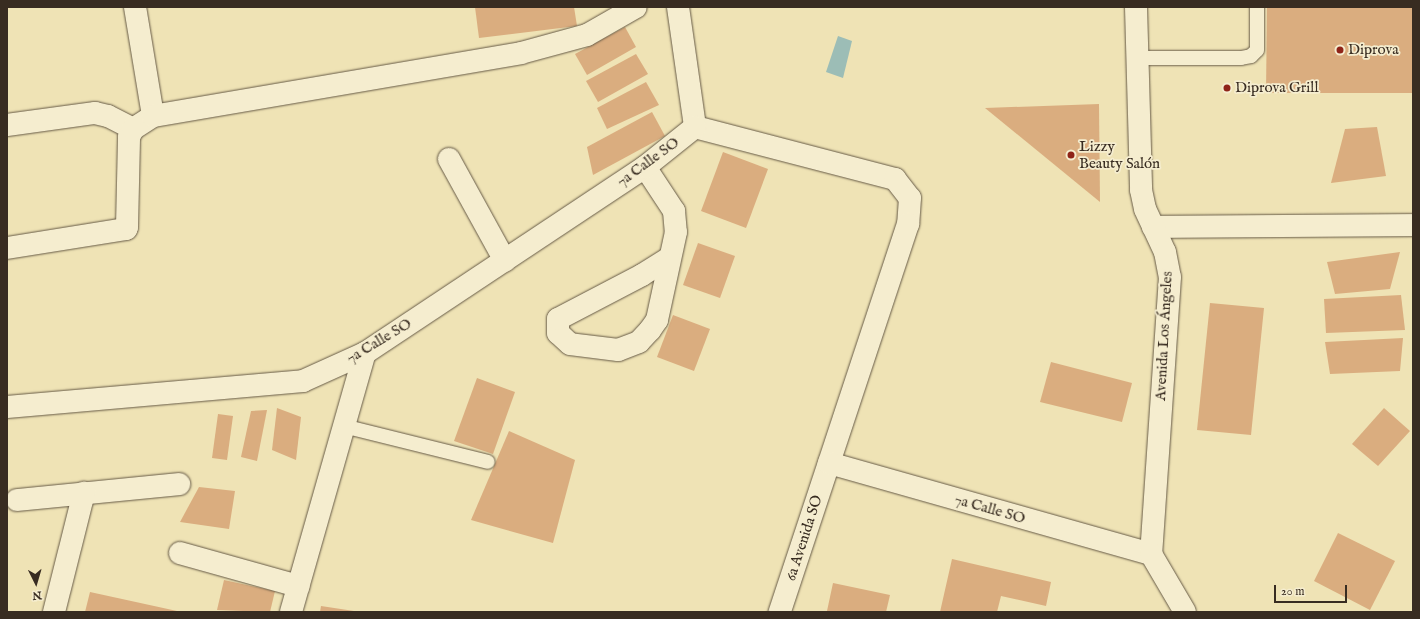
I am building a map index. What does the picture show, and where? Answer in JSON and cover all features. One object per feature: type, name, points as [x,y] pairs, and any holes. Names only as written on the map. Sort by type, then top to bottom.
[{"type":"street","points":[[135,7],[153,116]]},
{"type":"street","points":[[7,248],[126,229],[129,137],[133,129],[153,116],[521,53],[587,35],[636,7]]},
{"type":"street","points":[[678,7],[696,127]]},
{"type":"street","name":"Avenida Los Ángeles","points":[[1136,7],[1141,190],[1145,209],[1165,252],[1170,277],[1151,554]]},
{"type":"street","points":[[7,125],[95,113],[108,116],[133,129]]},
{"type":"street","name":"7a Calle SO","points":[[7,407],[303,381],[365,353],[645,167],[696,127]]},
{"type":"street","name":"6a Avenida SO","points":[[696,127],[894,179],[910,198],[908,224],[780,612]]},
{"type":"street","points":[[449,158],[505,260]]},
{"type":"street","points":[[645,167],[674,211],[676,232],[657,320],[639,342],[618,350],[570,344],[558,333],[558,319],[642,275],[670,258]]},
{"type":"street","points":[[1153,227],[1413,225]]},
{"type":"street","points":[[291,612],[365,353]]},
{"type":"street","name":"7a Calle SO","points":[[829,463],[1151,554]]},
{"type":"street","points":[[17,500],[179,484]]},
{"type":"street","points":[[54,612],[84,493]]},
{"type":"street","points":[[180,553],[298,586]]},
{"type":"street","points":[[1151,554],[1185,612]]},
{"type":"lane","points":[[1137,58],[1241,58],[1251,56],[1257,50],[1257,7]]},
{"type":"lane","points":[[343,426],[488,462]]},
{"type":"water","points":[[838,36],[852,41],[843,78],[826,72]]},
{"type":"building","points":[[475,7],[574,7],[577,26],[479,38]]},
{"type":"building","name":"Diprova","points":[[1267,7],[1413,7],[1413,93],[1266,93]]},
{"type":"building","points":[[625,27],[636,47],[587,75],[575,54]]},
{"type":"building","points":[[636,54],[648,74],[598,102],[586,81]]},
{"type":"building","points":[[646,82],[659,105],[607,129],[597,108]]},
{"type":"building","name":"Lizzy Beauty Salón","points":[[1099,104],[1100,202],[985,108]]},
{"type":"building","points":[[652,112],[665,136],[593,175],[587,147]]},
{"type":"building","points":[[1377,127],[1386,176],[1331,183],[1345,129]]},
{"type":"building","points":[[723,152],[768,169],[746,228],[701,211]]},
{"type":"building","points":[[698,243],[735,256],[720,298],[683,285]]},
{"type":"building","points":[[1400,252],[1390,289],[1335,294],[1327,262]]},
{"type":"building","points":[[1401,295],[1405,330],[1326,333],[1324,299]]},
{"type":"building","points":[[1210,303],[1264,308],[1251,435],[1197,430]]},
{"type":"building","points":[[673,315],[710,329],[694,371],[657,357]]},
{"type":"building","points":[[1403,338],[1400,371],[1330,374],[1325,342]]},
{"type":"building","points":[[1051,362],[1132,383],[1122,422],[1040,402]]},
{"type":"building","points":[[477,378],[515,392],[493,454],[454,441]]},
{"type":"building","points":[[277,408],[301,417],[296,460],[272,450]]},
{"type":"building","points":[[1384,408],[1410,431],[1378,466],[1352,444]]},
{"type":"building","points":[[267,410],[257,461],[241,457],[251,411]]},
{"type":"building","points":[[218,414],[233,416],[227,460],[212,458]]},
{"type":"building","points":[[509,431],[575,460],[553,543],[471,520]]},
{"type":"building","points":[[199,487],[235,491],[229,529],[180,522]]},
{"type":"building","points":[[1338,533],[1395,561],[1370,610],[1314,581]]},
{"type":"building","points":[[952,559],[1051,582],[1046,606],[1001,596],[997,612],[940,612]]},
{"type":"building","points":[[224,580],[275,591],[270,612],[217,610]]},
{"type":"building","points":[[833,583],[890,595],[886,612],[827,611]]},
{"type":"building","points":[[90,592],[177,611],[177,612],[85,612]]},
{"type":"building","points":[[321,606],[354,611],[354,612],[320,612]]},
{"type":"place","name":"Diprova","points":[[1340,50]]},
{"type":"place","name":"Diprova Grill","points":[[1227,88]]},
{"type":"place","name":"Lizzy Beauty Salón","points":[[1071,155]]}]
